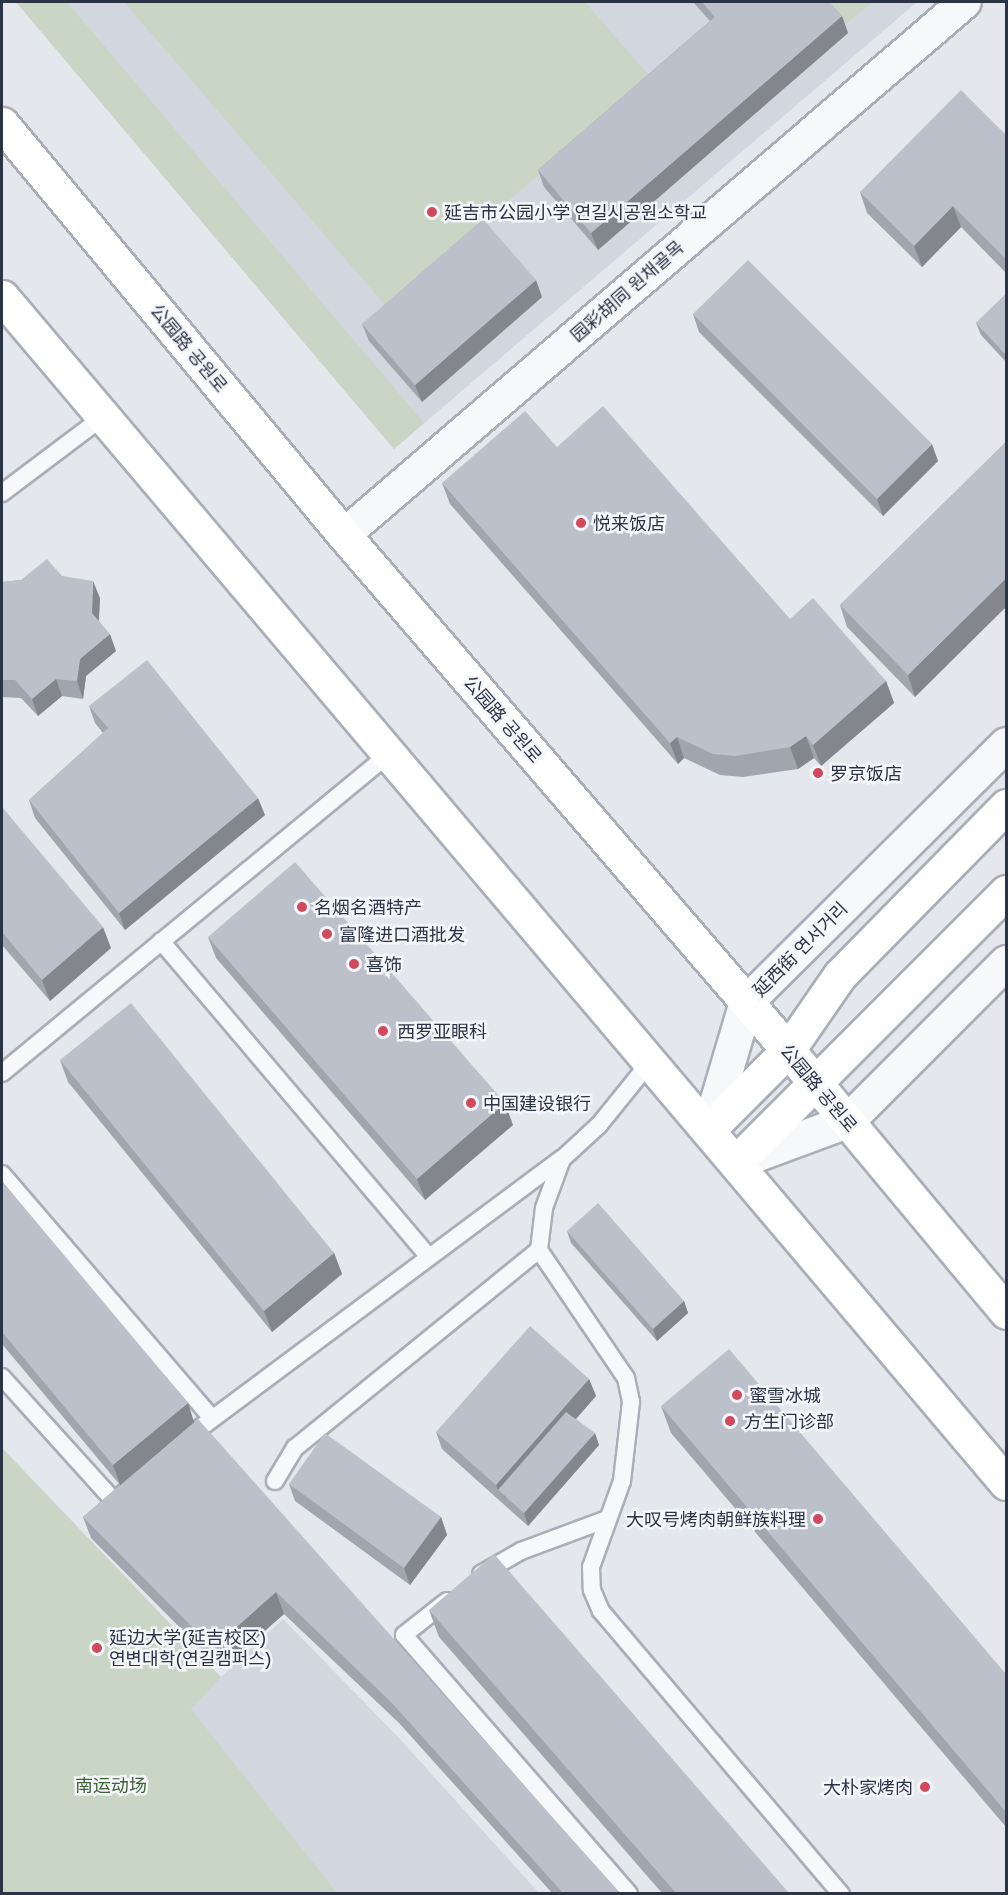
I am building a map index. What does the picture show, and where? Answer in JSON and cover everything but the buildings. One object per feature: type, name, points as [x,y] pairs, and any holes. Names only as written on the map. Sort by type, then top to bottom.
[{"type":"main road","name":"公园路 공원로","points":[[2,124],[344,535],[788,1050],[1006,1312]]},
{"type":"main road","points":[[2,297],[1006,1483]]},
{"type":"main road","points":[[708,1130],[788,1050],[840,975],[1006,806]]},
{"type":"main road","points":[[736,1162],[1006,892]]},
{"type":"street","name":"园彩胡同 원채골목","points":[[344,535],[965,2]]},
{"type":"street","name":"延西街 연서거리","points":[[708,1130],[746,1002],[1006,744]]},
{"type":"street","points":[[736,1162],[847,1121],[1006,962]]},
{"type":"lane","points":[[2,493],[103,417]]},
{"type":"lane","points":[[2,1073],[388,754]]},
{"type":"lane","points":[[161,942],[429,1257]]},
{"type":"lane","points":[[176,1448],[211,1417],[562,1159],[599,1125],[650,1062]]},
{"type":"lane","points":[[562,1159],[544,1208],[540,1250],[626,1378],[632,1402],[622,1481],[591,1567],[592,1590],[601,1611],[841,1893]]},
{"type":"lane","points":[[2,1174],[211,1417]]},
{"type":"lane","points":[[275,1481],[295,1448],[540,1250]]},
{"type":"lane","points":[[2,1377],[114,1501],[141,1478]]},
{"type":"lane","points":[[607,1520],[520,1551],[493,1564],[404,1635],[629,1893]]},
{"type":"shaded area","name":"延吉市公园小学 연길시공원소학교","points":[[16,2],[917,2],[394,449]]},
{"type":"shaded area","name":"南运动场","points":[[2,1448],[221,1677],[283,1619],[399,1738],[539,1893],[2,1893]]},
{"type":"green space","points":[[16,2],[67,2],[424,423],[394,449]]},
{"type":"green space","points":[[124,2],[585,2],[652,79],[385,305]]},
{"type":"green space","points":[[827,2],[873,2],[846,24]]},
{"type":"green space","name":"南运动场","points":[[2,1448],[221,1677],[191,1709],[337,1893],[2,1893]]},
{"type":"place","name":"延吉市公园小学 연길시공원소학교","points":[[432,212]]},
{"type":"place","name":"悦来饭店","points":[[581,523]]},
{"type":"place","name":"罗京饭店","points":[[818,773]]},
{"type":"place","name":"名烟名酒特产","points":[[302,907]]},
{"type":"place","name":"富隆进口酒批发","points":[[327,934]]},
{"type":"place","name":"喜饰","points":[[354,964]]},
{"type":"place","name":"西罗亚眼科","points":[[383,1031]]},
{"type":"place","name":"中国建设银行","points":[[471,1103]]},
{"type":"place","name":"蜜雪冰城","points":[[737,1395]]},
{"type":"place","name":"方生门诊部","points":[[730,1421]]},
{"type":"place","name":"大叹号烤肉朝鲜族料理","points":[[818,1519]]},
{"type":"place","name":"延边大学(延吉校区) 연변대학(연길캠퍼스)","points":[[97,1648]]},
{"type":"place","name":"大朴家烤肉","points":[[925,1787]]}]
